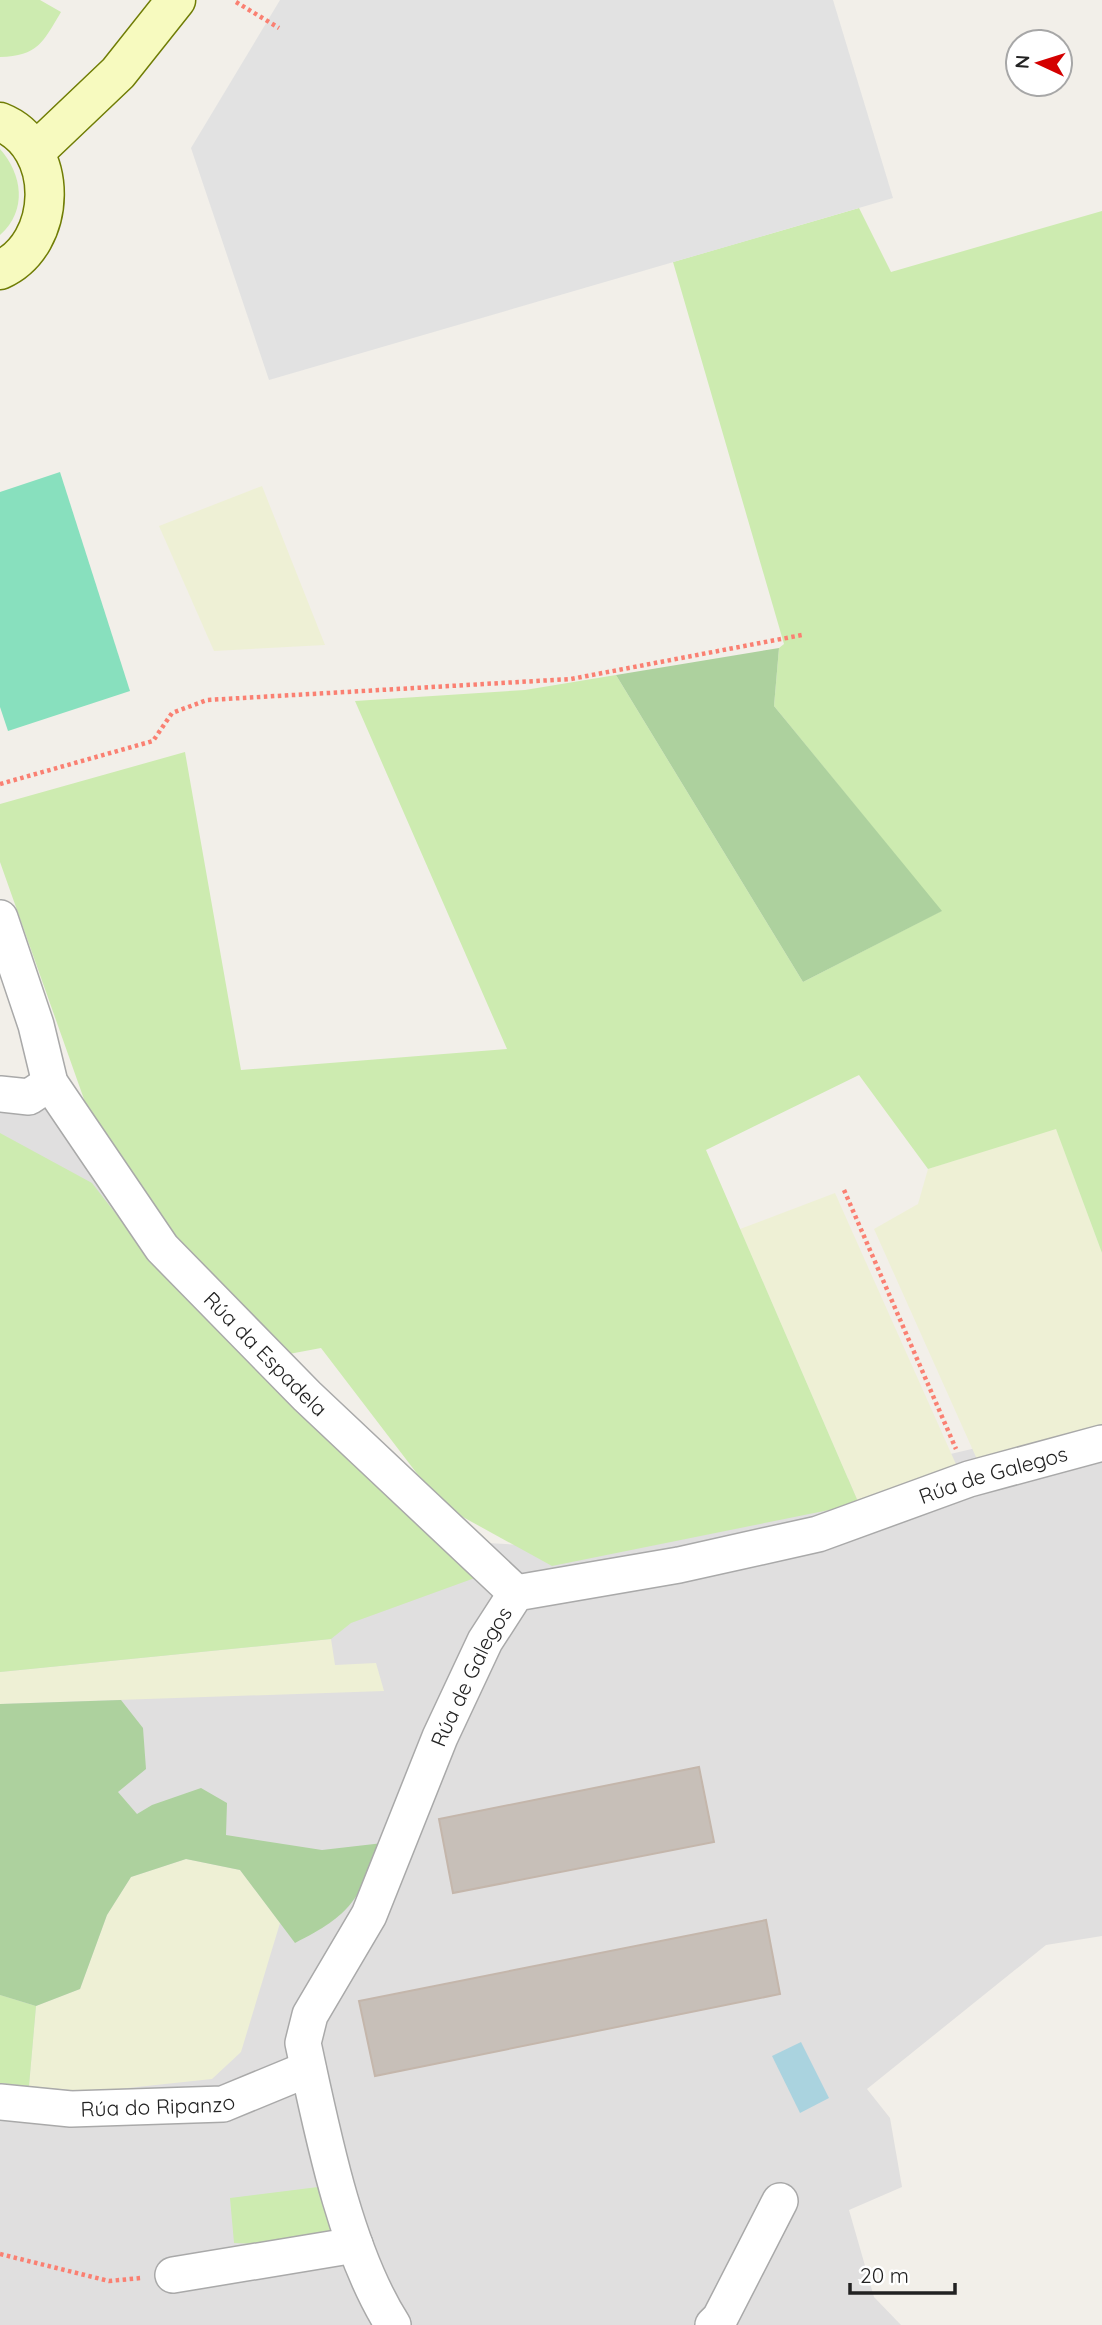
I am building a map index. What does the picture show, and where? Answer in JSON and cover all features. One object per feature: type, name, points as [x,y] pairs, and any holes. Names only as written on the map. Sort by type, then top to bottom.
[{"type":"street","points":[[35,152],[118,73],[176,0]]},
{"type":"street","points":[[0,122],[9,125],[35,152],[46,189],[44,216],[31,245],[0,270]]},
{"type":"street","name":"Rúa da Espadela","points":[[0,918],[36,1025],[50,1083],[162,1248],[307,1396],[516,1593]]},
{"type":"street","points":[[0,1094],[29,1097],[50,1083]]},
{"type":"street","name":"Rúa de Galegos","points":[[393,2325],[373,2294],[355,2245],[303,2043],[310,2015],[369,1915],[440,1737],[485,1641],[516,1593],[679,1565],[818,1534],[969,1479],[1102,1443]]},
{"type":"street","name":"Rúa do Ripanzo","points":[[0,2102],[71,2109],[223,2104],[308,2069]]},
{"type":"street","points":[[713,2325],[720,2318],[780,2201]]},
{"type":"street","points":[[173,2275],[355,2245]]},
{"type":"path","points":[[236,2],[279,28]]},
{"type":"path","points":[[0,784],[153,741],[172,713],[207,700],[571,679],[802,635]]},
{"type":"path","points":[[844,1191],[969,1479]]},
{"type":"path","points":[[0,2254],[109,2281],[173,2275]]},
{"type":"shaded area","points":[[280,0],[833,0],[893,198],[269,380],[191,148]]},
{"type":"shaded area","points":[[0,1081],[54,1102],[177,1251],[487,1543],[554,1547],[993,1444],[1102,1414],[1102,1936],[1046,1945],[867,2089],[890,2118],[902,2187],[849,2210],[874,2297],[901,2325],[0,2325]]},
{"type":"green space","points":[[0,0],[40,0],[61,12],[38,45],[23,54],[0,57]]},
{"type":"green space","points":[[0,149],[13,169],[19,192],[15,215],[0,235]]},
{"type":"green space","points":[[859,208],[891,272],[1102,211],[1102,1253],[1056,1129],[928,1169],[859,1075],[706,1150],[859,1504],[552,1566],[441,1505],[321,1348],[289,1354],[166,1230],[91,1119],[0,862],[0,804],[185,752],[241,1070],[507,1049],[355,701],[525,690],[616,675],[803,982],[941,911],[774,706],[779,648],[784,644],[673,262]]},
{"type":"green space","points":[[60,472],[130,691],[8,731],[0,707],[0,492]]},
{"type":"green space","points":[[262,486],[325,645],[214,651],[159,526]]},
{"type":"green space","points":[[779,648],[774,706],[942,911],[803,982],[616,675]]},
{"type":"green space","points":[[1056,1128],[1102,1253],[1102,1426],[980,1466],[874,1229],[918,1204],[928,1169]]},
{"type":"green space","points":[[0,1133],[92,1183],[165,1277],[478,1564],[483,1575],[351,1623],[331,1639],[0,1672]]},
{"type":"green space","points":[[835,1193],[959,1471],[859,1504],[740,1229]]},
{"type":"green space","points":[[331,1639],[335,1665],[376,1663],[384,1691],[0,1704],[0,1672]]},
{"type":"green space","points":[[121,1700],[143,1728],[146,1769],[118,1792],[137,1814],[152,1805],[201,1788],[227,1803],[226,1835],[322,1850],[383,1843],[351,1904],[330,1923],[295,1943],[240,1870],[186,1859],[131,1877],[107,1915],[80,1989],[36,2006],[0,1995],[0,1704]]},
{"type":"green space","points":[[186,1859],[240,1870],[280,1923],[241,2052],[212,2079],[90,2092],[29,2086],[36,2006],[80,1989],[107,1915],[131,1877]]},
{"type":"green space","points":[[0,1995],[36,2006],[29,2086],[0,2083]]},
{"type":"green space","points":[[326,2186],[336,2238],[278,2245],[234,2243],[230,2198]]},
{"type":"water","points":[[801,2042],[829,2098],[800,2113],[772,2056]]},
{"type":"building","points":[[699,1767],[714,1842],[453,1893],[439,1819]]},
{"type":"building","points":[[766,1920],[780,1994],[375,2076],[359,2001]]}]
